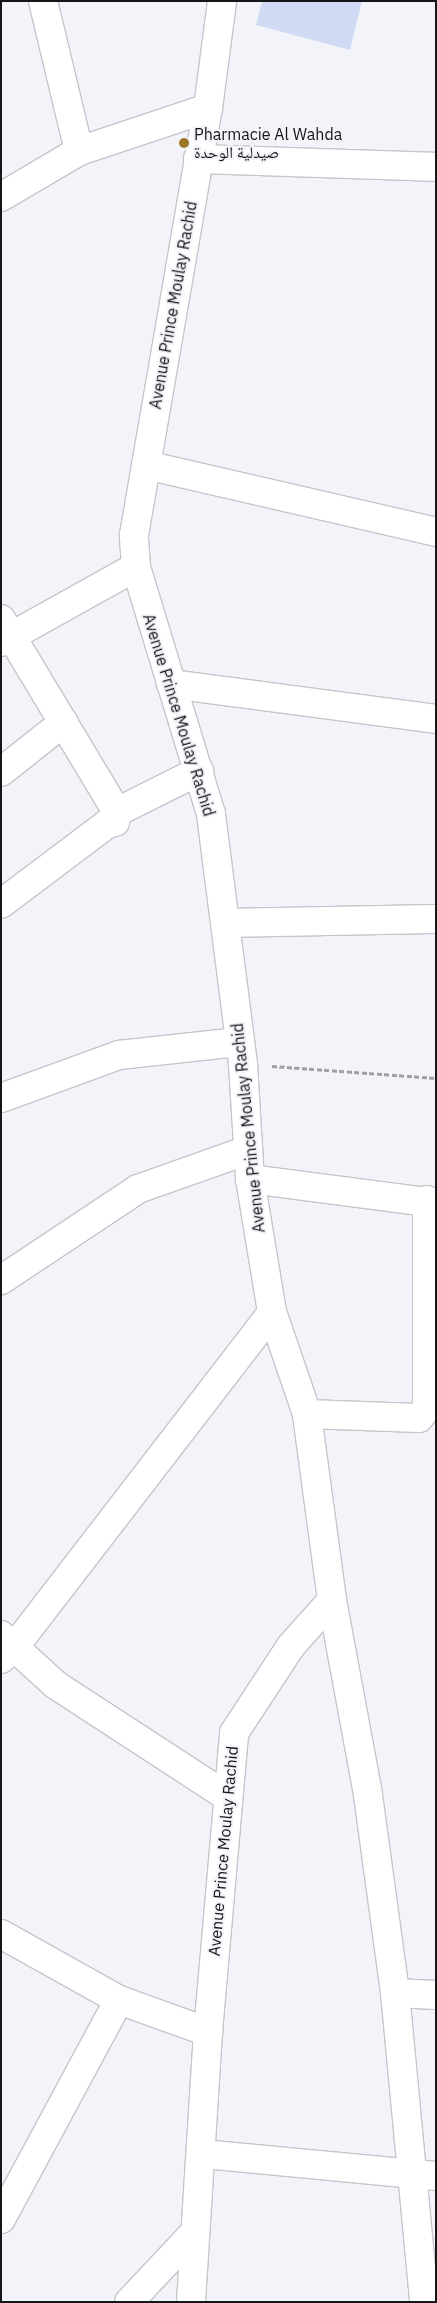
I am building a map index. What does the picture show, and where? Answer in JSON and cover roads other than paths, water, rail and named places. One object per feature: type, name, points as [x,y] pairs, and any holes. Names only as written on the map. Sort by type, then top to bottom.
[{"type":"street","points":[[42,1],[79,151]]},
{"type":"street","name":"Avenue Prince Moulay Rachid","points":[[191,2302],[195,2232],[203,2154],[208,2032],[226,1796],[234,1733],[291,1646],[332,1600],[307,1414],[272,1312],[250,1179],[240,1053],[211,814],[136,567],[134,535],[208,108],[222,1]]},
{"type":"street","points":[[1,197],[79,151],[208,108]]},
{"type":"street","points":[[198,159],[436,167]]},
{"type":"street","points":[[146,465],[436,532]]},
{"type":"street","points":[[112,818],[64,722],[5,632],[136,567]]},
{"type":"street","points":[[171,684],[436,719]]},
{"type":"street","points":[[1,772],[64,722]]},
{"type":"street","points":[[1,904],[112,818],[199,771]]},
{"type":"street","points":[[225,923],[436,919]]},
{"type":"street","points":[[1,1098],[119,1055],[240,1053]]},
{"type":"street","points":[[1,1280],[138,1189],[248,1150]]},
{"type":"street","points":[[250,1179],[431,1202],[427,1408],[419,1418],[307,1414]]},
{"type":"street","points":[[226,1796],[56,1685],[6,1646],[272,1312]]},
{"type":"street","points":[[332,1600],[368,1788],[395,1993],[424,2174],[424,2302]]},
{"type":"street","points":[[1,1934],[119,2000],[208,2032]]},
{"type":"street","points":[[395,1993],[436,1995]]},
{"type":"street","points":[[1,2220],[119,2000]]},
{"type":"street","points":[[203,2154],[424,2174]]},
{"type":"street","points":[[129,2302],[195,2232]]},
{"type":"place","name":"Pharmacie Al Wahda صيدلية الوحدة","points":[[184,143]]}]
